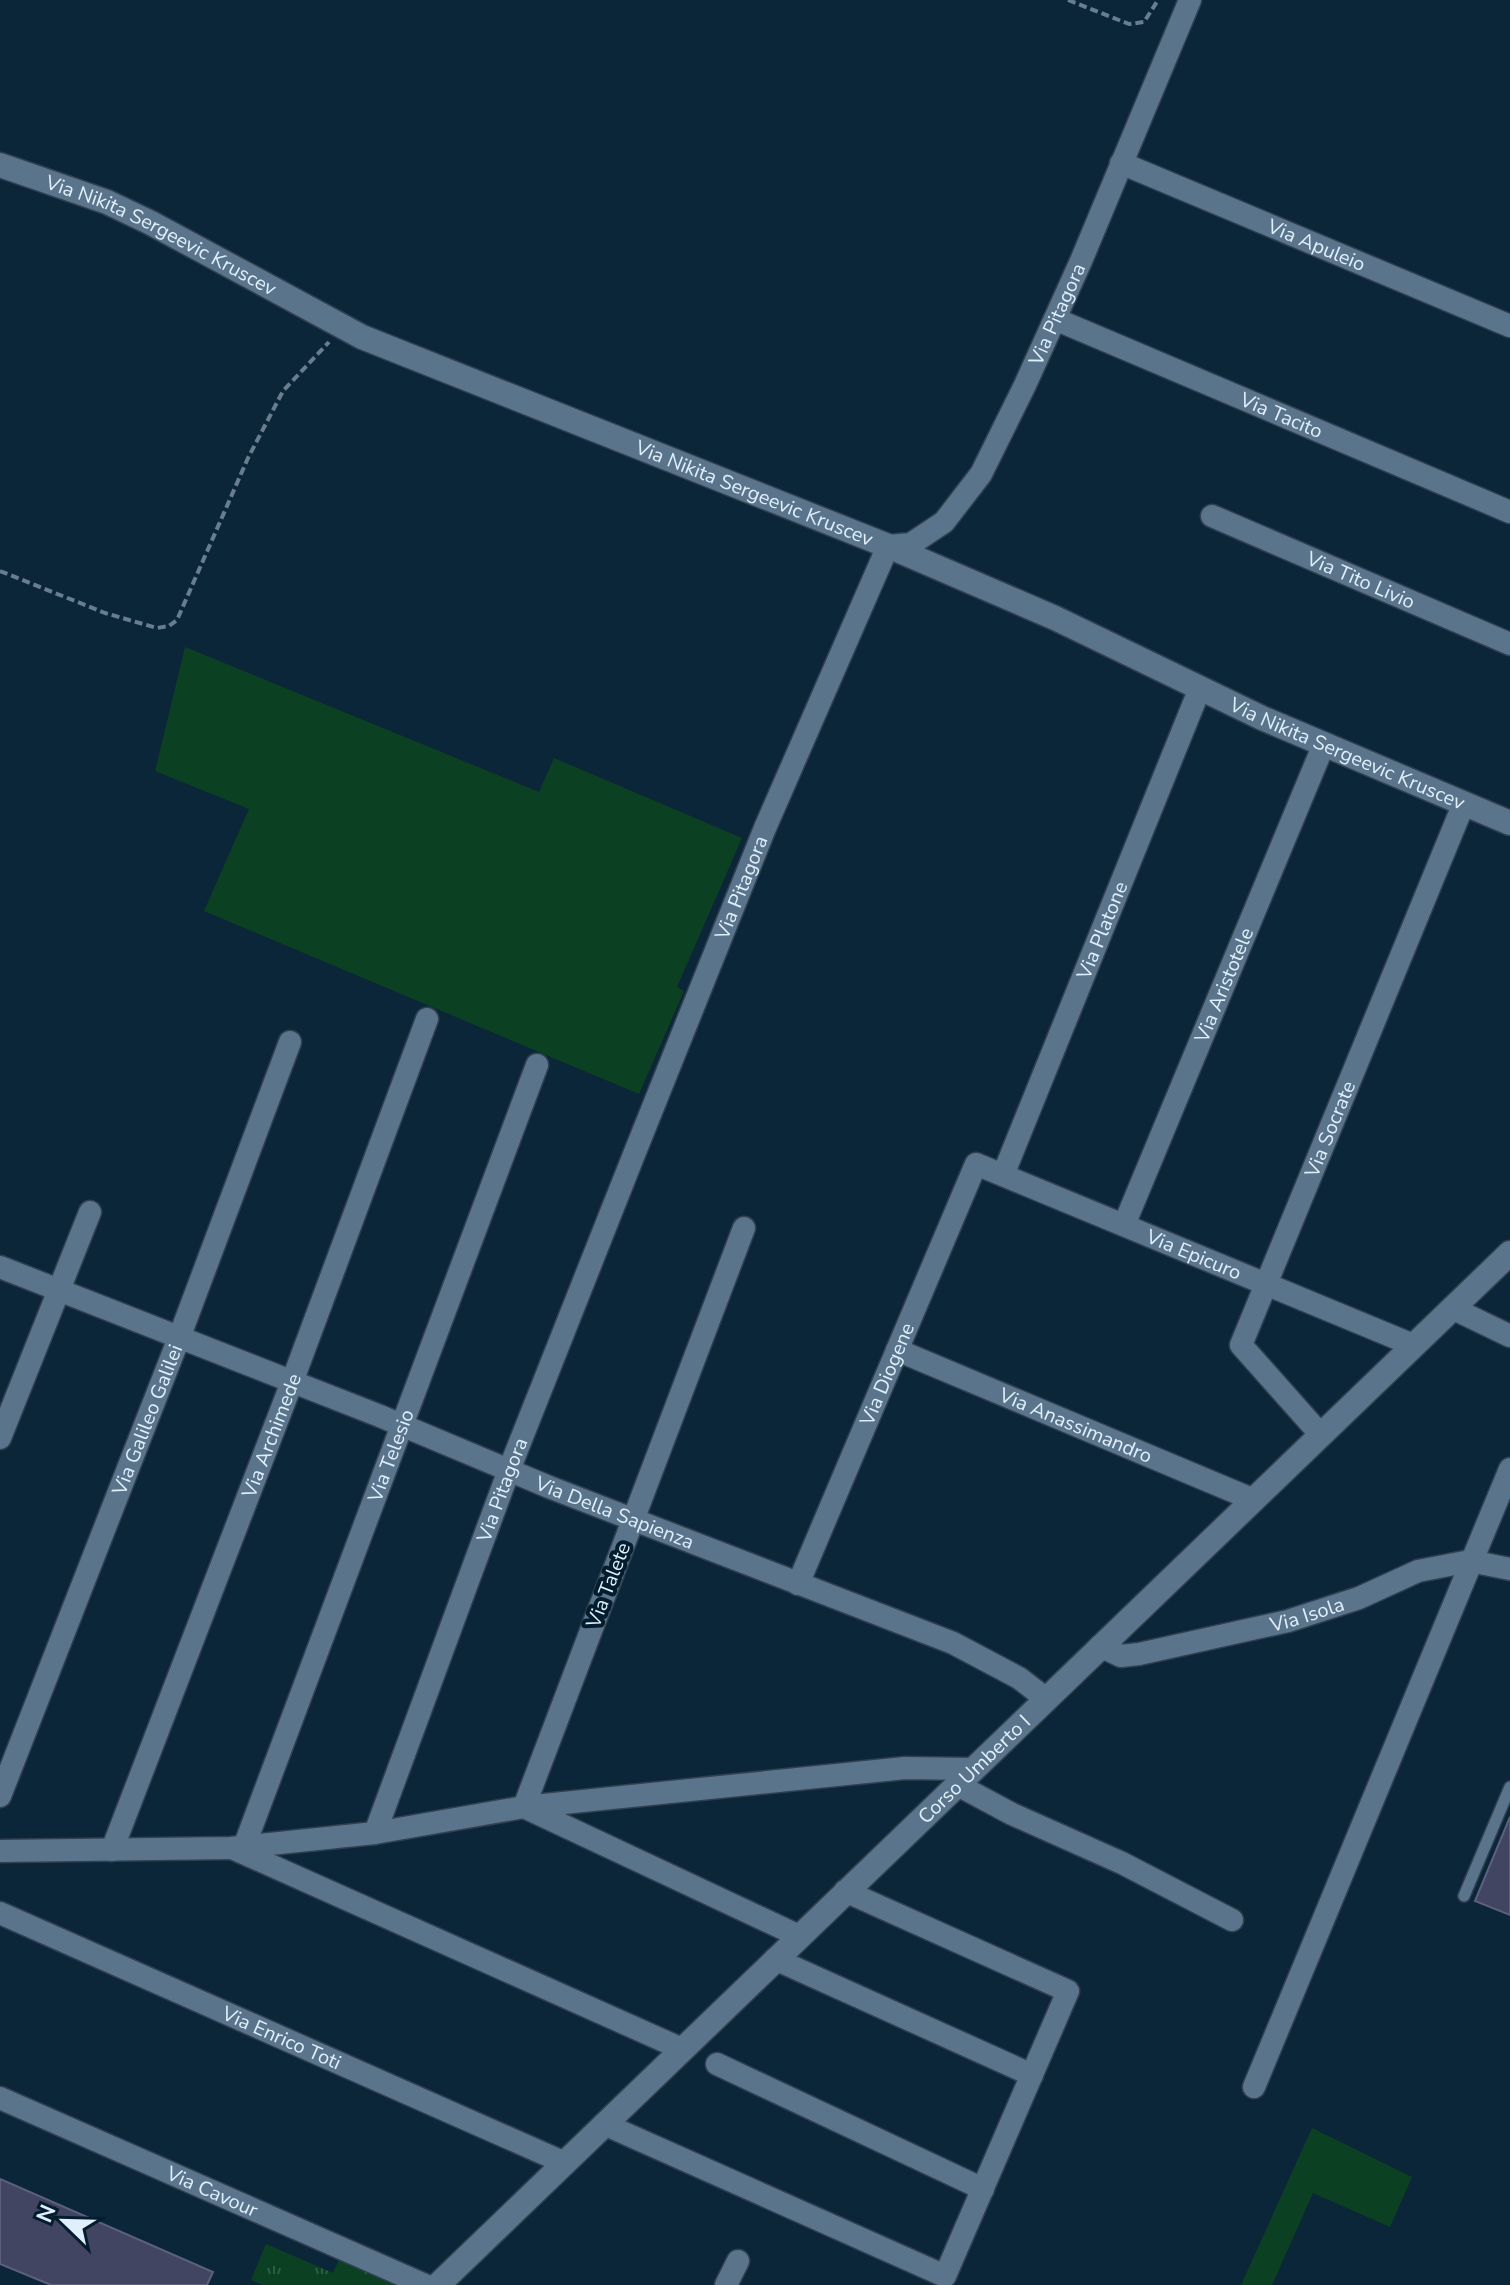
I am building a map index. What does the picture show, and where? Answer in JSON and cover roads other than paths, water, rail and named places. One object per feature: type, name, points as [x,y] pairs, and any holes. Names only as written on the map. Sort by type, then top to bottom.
[{"type":"main road","name":"Via Nikita Sergeevic Kruscev","points":[[0,165],[107,202],[151,223],[342,329],[888,546],[1055,618],[1324,744],[1510,823]]},
{"type":"main road","name":"Corso Umberto I","points":[[438,2285],[1510,1253]]},
{"type":"street","name":"Via Pitagora","points":[[375,1833],[509,1470],[765,828],[888,546],[911,544],[944,522],[981,474],[1055,319],[1190,0]]},
{"type":"street","name":"Via Apuleio","points":[[1121,163],[1510,326]]},
{"type":"street","name":"Via Tacito","points":[[1055,319],[1510,512]]},
{"type":"street","name":"Via Tito Livio","points":[[1212,516],[1510,644]]},
{"type":"street","name":"Via Platone","points":[[1003,1175],[1200,688]]},
{"type":"street","name":"Via Aristotele","points":[[1124,1225],[1324,744]]},
{"type":"street","name":"Via Socrate","points":[[1321,1435],[1241,1345],[1464,803]]},
{"type":"street","name":"Via Archimede","points":[[112,1850],[292,1382],[427,1019]]},
{"type":"street","name":"Via Galileo Galilei","points":[[0,1796],[179,1338],[290,1042]]},
{"type":"street","name":"Via Telesio","points":[[238,1847],[402,1425],[537,1065]]},
{"type":"street","name":"Via Epicuro","points":[[976,1164],[1413,1345]]},
{"type":"street","name":"Via Diogene","points":[[798,1584],[976,1164]]},
{"type":"street","points":[[0,1438],[90,1212]]},
{"type":"street","name":"Via Talete","points":[[524,1807],[744,1228]]},
{"type":"street","name":"Via Della Sapienza","points":[[0,1267],[402,1425],[633,1520],[953,1643],[1019,1678],[1045,1698]]},
{"type":"street","points":[[1452,1308],[1510,1336]]},
{"type":"street","name":"Via Anassimandro","points":[[897,1350],[1254,1500]]},
{"type":"street","points":[[1254,2087],[1510,1469]]},
{"type":"street","name":"Via Isola","points":[[1100,1646],[1121,1656],[1139,1654],[1288,1621],[1359,1598],[1418,1571],[1470,1561],[1510,1569]]},
{"type":"street","points":[[0,1851],[238,1847],[375,1833],[524,1807],[905,1768],[964,1776],[1012,1814],[1122,1863],[1232,1920]]},
{"type":"street","points":[[524,1807],[799,1936]]},
{"type":"street","points":[[238,1847],[682,2049]]},
{"type":"street","points":[[604,2124],[945,2276],[1068,1991],[845,1891]]},
{"type":"street","name":"Via Enrico Toti","points":[[0,1913],[565,2163]]},
{"type":"street","points":[[775,1959],[1032,2075]]},
{"type":"street","points":[[717,2064],[983,2189]]},
{"type":"street","name":"Via Cavour","points":[[0,2098],[425,2285]]},
{"type":"street","points":[[726,2285],[738,2261]]},
{"type":"lane","points":[[1464,1896],[1510,1787]]}]
